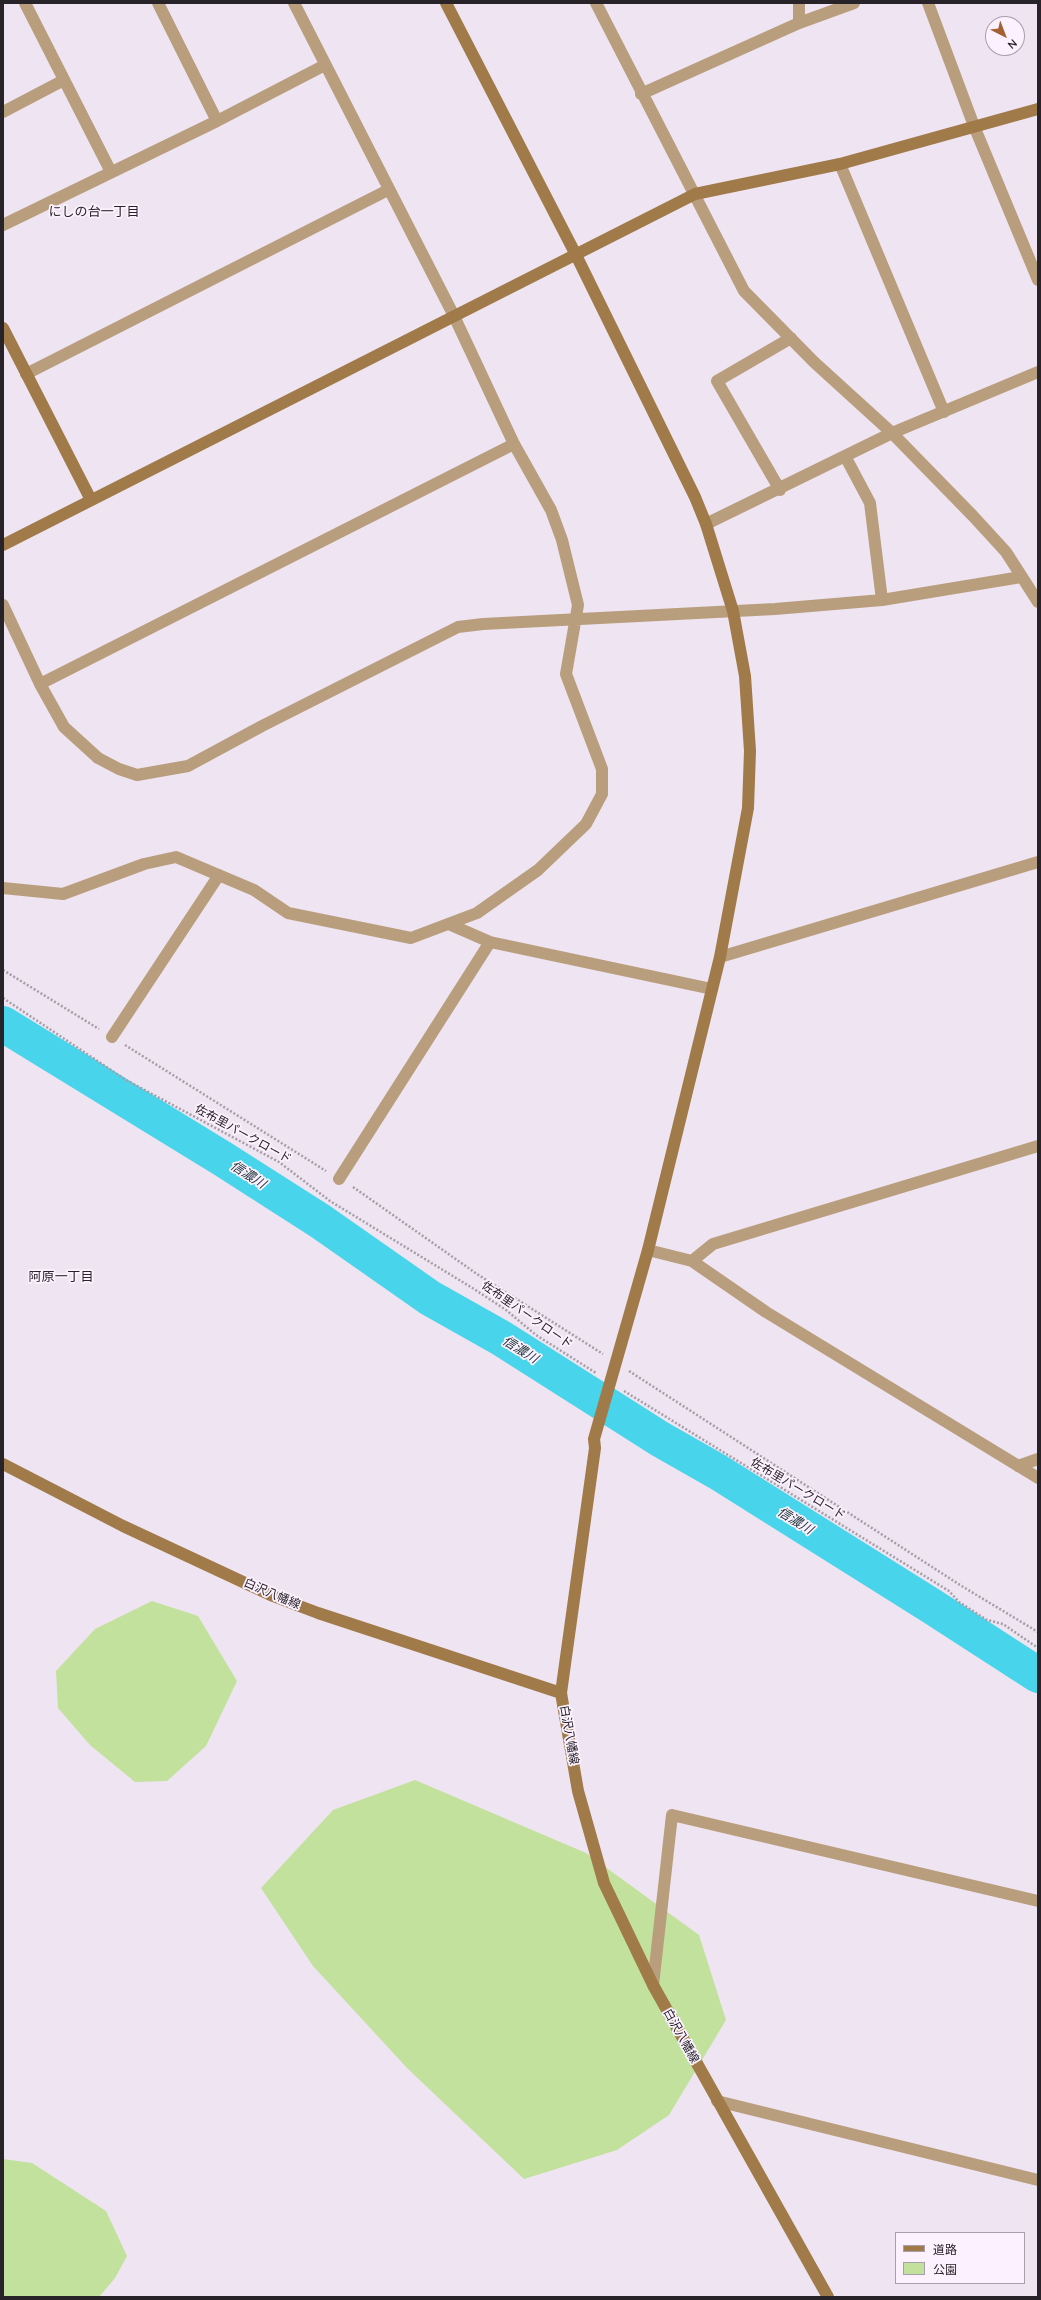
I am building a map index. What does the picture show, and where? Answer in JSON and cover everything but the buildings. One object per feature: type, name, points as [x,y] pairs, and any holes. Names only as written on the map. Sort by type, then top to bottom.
[{"type":"street","points":[[25,3],[111,172]]},
{"type":"street","points":[[158,3],[217,121]]},
{"type":"street","points":[[3,888],[63,894],[144,864],[176,857],[254,890],[288,913],[412,938],[451,925],[477,913],[538,870],[586,824],[602,794],[602,769],[566,674],[574,620],[578,605],[562,540],[551,510],[514,444],[454,316],[388,190],[294,3]]},
{"type":"street","points":[[446,3],[575,254],[695,497],[706,524],[733,611],[745,676],[750,751],[748,808],[720,957],[648,1250],[594,1439],[594,1456],[561,1693]]},
{"type":"street","points":[[596,3],[641,94],[695,194],[744,291],[814,362],[892,433],[992,536],[1006,552],[1038,602]]},
{"type":"street","points":[[799,3],[799,23]]},
{"type":"street","points":[[641,94],[799,23],[854,3]]},
{"type":"street","points":[[928,3],[974,126],[1038,280]]},
{"type":"street","points":[[3,225],[217,121],[325,65]]},
{"type":"street","points":[[3,112],[64,80]]},
{"type":"street","points":[[3,545],[695,194],[840,164],[1038,109]]},
{"type":"street","points":[[840,164],[944,412]]},
{"type":"street","points":[[26,374],[388,190]]},
{"type":"street","points":[[3,328],[91,500]]},
{"type":"street","points":[[780,490],[717,381],[791,338]]},
{"type":"street","points":[[706,524],[780,490],[892,433],[1038,372]]},
{"type":"street","points":[[40,684],[514,444]]},
{"type":"street","points":[[845,456],[870,503],[882,600]]},
{"type":"street","points":[[3,605],[40,684],[64,727],[98,758],[119,769],[137,775],[188,766],[262,726],[458,627],[483,624],[733,611],[882,600],[1021,577]]},
{"type":"street","points":[[720,957],[1038,862]]},
{"type":"street","points":[[112,1037],[219,875]]},
{"type":"street","points":[[451,925],[490,942],[712,989]]},
{"type":"street","points":[[340,1179],[490,942]]},
{"type":"street","points":[[692,1261],[713,1244],[1038,1146]]},
{"type":"street","points":[[648,1250],[692,1261],[766,1312],[1038,1478]]},
{"type":"street","points":[[1018,1466],[1038,1459]]},
{"type":"street","name":"白沢八幡線","points":[[3,1464],[123,1526],[273,1596],[318,1613],[561,1693],[578,1790],[604,1883],[653,1985],[828,2297]]},
{"type":"street","points":[[653,1985],[672,1815],[1038,1901]]},
{"type":"street","points":[[717,2101],[1038,2180]]},
{"type":"path","points":[[3,970],[340,1179],[615,1367],[960,1585],[1038,1632]]},
{"type":"path","name":"佐布里パークロード","points":[[3,998],[126,1080],[279,1162],[330,1201],[468,1285],[506,1310],[536,1335],[597,1374]]},
{"type":"path","name":"佐布里パークロード","points":[[617,1387],[692,1431],[702,1440],[721,1449],[733,1459],[949,1591],[959,1602],[987,1620],[1003,1624],[1038,1648]]},
{"type":"green space","points":[[152,1601],[198,1616],[237,1681],[206,1746],[167,1781],[135,1782],[90,1745],[58,1708],[56,1671],[95,1629]]},
{"type":"green space","points":[[415,1780],[586,1853],[699,1935],[726,2020],[669,2115],[617,2150],[524,2179],[408,2069],[313,1966],[261,1888],[333,1810]]},
{"type":"green space","points":[[3,2159],[32,2163],[106,2211],[127,2256],[115,2278],[99,2297],[3,2297]]},
{"type":"waterway","name":"信濃川","points":[[3,1024],[223,1159],[320,1221],[430,1298],[501,1338],[660,1439],[718,1472],[1038,1675]]},
{"type":"district","name":"にしの台一丁目","points":[[94,212]]},
{"type":"district","name":"阿原一丁目","points":[[61,1277]]}]
